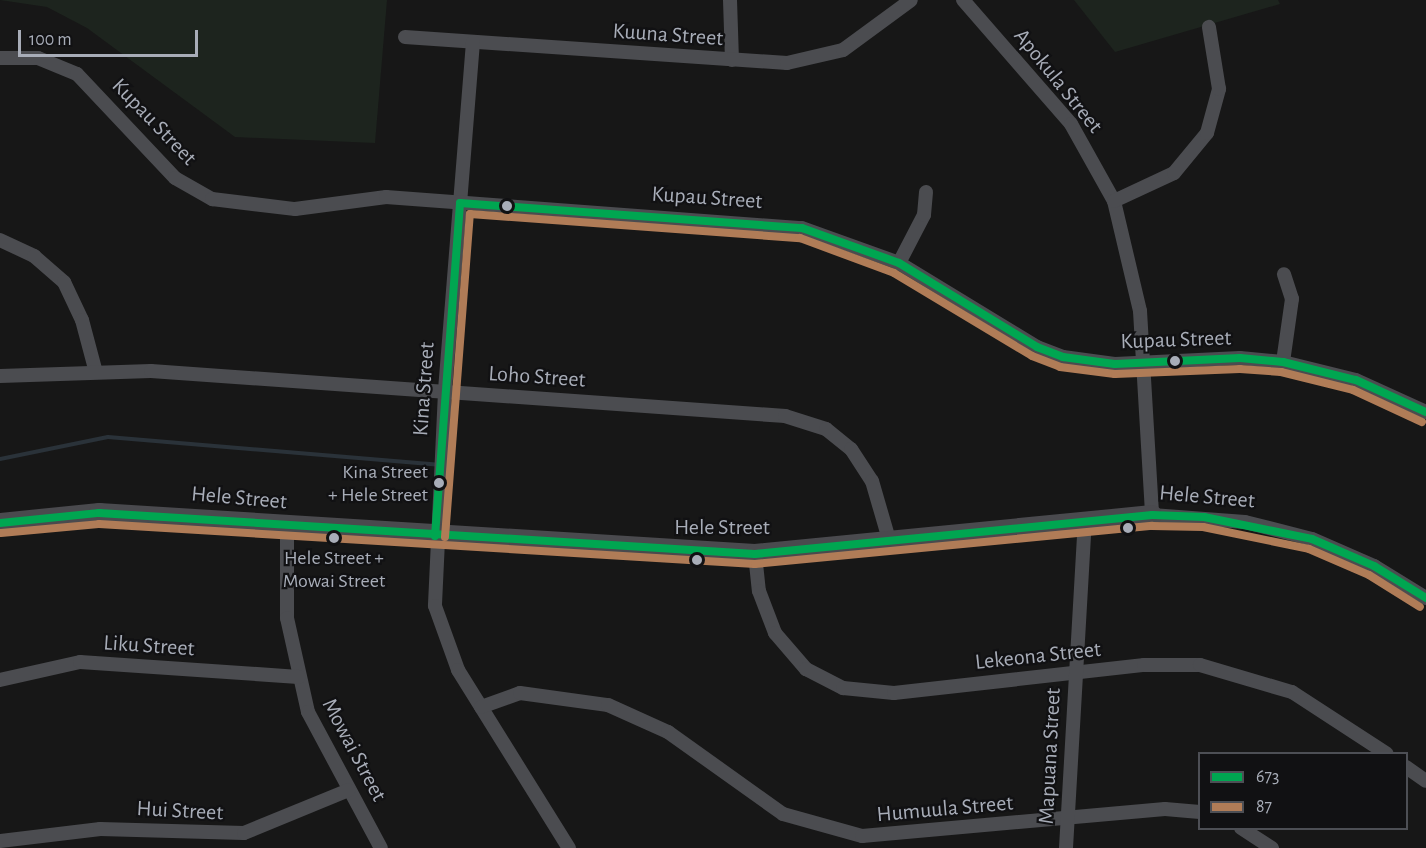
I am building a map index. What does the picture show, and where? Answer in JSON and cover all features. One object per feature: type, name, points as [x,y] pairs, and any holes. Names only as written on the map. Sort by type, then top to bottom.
[{"type":"street","points":[[730,0],[732,60]]},
{"type":"street","name":"Kuuna Street","points":[[405,37],[787,63],[843,50],[911,0]]},
{"type":"street","name":"Apokula Street","points":[[963,0],[1071,124],[1114,201],[1136,276],[1144,363],[1152,515]]},
{"type":"street","points":[[1114,201],[1174,173],[1207,133],[1219,88],[1209,27]]},
{"type":"street","name":"Kina Street","points":[[472,42],[435,536],[439,628],[481,706],[569,848]]},
{"type":"street","name":"Kupau Street","points":[[0,58],[38,58],[77,74],[175,178],[212,199],[295,209],[376,197],[773,224],[832,236],[899,263],[1037,347],[1093,363],[1240,358],[1283,362],[1356,380],[1426,412]]},
{"type":"street","points":[[899,263],[924,215],[926,192]]},
{"type":"street","points":[[0,240],[34,256],[64,282],[82,320],[95,369]]},
{"type":"street","points":[[1283,362],[1292,299],[1284,273]]},
{"type":"street","name":"Loho Street","points":[[0,376],[95,369],[445,392],[807,420],[840,438],[864,466],[890,543]]},
{"type":"street","name":"Hele Street","points":[[0,523],[99,513],[435,536],[755,554],[890,543],[1152,515],[1245,522],[1312,539],[1426,598]]},
{"type":"street","name":"Mapuana Street","points":[[1066,848],[1085,522]]},
{"type":"street","name":"Mowai Street","points":[[287,526],[287,618],[298,677],[316,733],[381,848]]},
{"type":"street","name":"Lekeona Street","points":[[755,554],[759,591],[775,633],[806,669],[843,688],[894,693],[1163,665],[1228,670],[1292,692],[1385,752]]},
{"type":"street","name":"Liku Street","points":[[0,680],[80,662],[298,677]]},
{"type":"street","name":"Humuula Street","points":[[481,706],[501,696],[530,693],[608,705],[668,732],[783,814],[837,832],[899,842],[1068,819],[1166,809],[1198,812]]},
{"type":"street","points":[[1408,768],[1426,781]]},
{"type":"street","name":"Hui Street","points":[[0,841],[100,829],[244,833],[350,790]]},
{"type":"street","points":[[1244,830],[1272,848]]},
{"type":"shaded area","points":[[0,0],[387,0],[375,143],[235,137],[87,28],[47,7]]},
{"type":"shaded area","points":[[1074,0],[1278,0],[1280,4],[1115,52]]},
{"type":"waterway","points":[[0,459],[108,437],[439,465]]},
{"type":"transit line","name":"673","points":[[435,536],[460,203],[802,228],[899,263],[1037,347],[1063,357],[1115,364],[1240,358],[1283,362],[1356,380],[1426,412]]},
{"type":"transit line","name":"87","points":[[445,537],[470,214],[800,238],[894,273],[1032,356],[1060,367],[1115,374],[1240,369],[1281,372],[1353,390],[1422,422]]},
{"type":"transit line","name":"673","points":[[0,523],[99,513],[755,554],[1152,515],[1204,517],[1312,539],[1374,566],[1426,598]]},
{"type":"transit line","name":"87","points":[[1,533],[99,524],[755,564],[1152,526],[1203,527],[1309,549],[1369,575],[1420,607]]},
{"type":"place","name":"Kina Street + Hele Street","points":[[439,483]]},
{"type":"place","name":"Hele Street + Mowai Street","points":[[334,538]]}]
